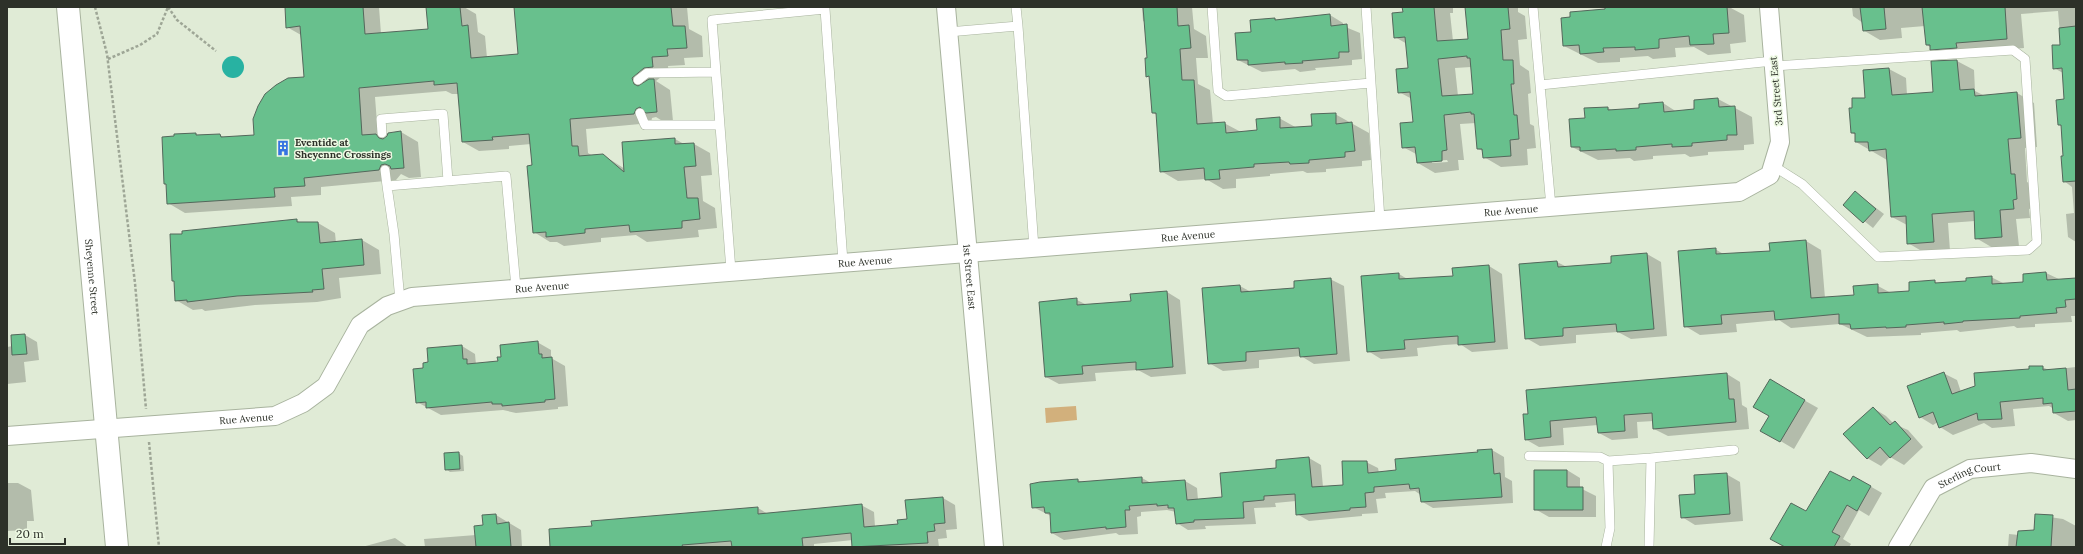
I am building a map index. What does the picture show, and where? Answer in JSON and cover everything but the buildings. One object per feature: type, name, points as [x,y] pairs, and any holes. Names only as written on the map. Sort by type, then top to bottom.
[{"type":"main road","name":"Sheyenne Street","points":[[68,7],[117,547]]},
{"type":"street","name":"1st Street East","points":[[946,7],[966,253],[994,547]]},
{"type":"street","name":"3rd Street East","points":[[1769,7],[1780,142],[1771,170]]},
{"type":"street","name":"Rue Avenue","points":[[7,436],[275,416],[304,403],[326,386],[360,325],[387,306],[412,297],[1739,192],[1771,170]]},
{"type":"street","name":"Sterling Court","points":[[1898,547],[1933,488],[1970,469],[2031,463],[2076,469]]},
{"type":"lane","points":[[1016,7],[1034,248]]},
{"type":"lane","points":[[1212,7],[1218,91],[1226,96],[1371,83]]},
{"type":"lane","points":[[1366,7],[1380,220]]},
{"type":"lane","points":[[1533,7],[1551,207]]},
{"type":"lane","points":[[731,271],[712,20],[825,9],[843,262]]},
{"type":"lane","points":[[948,32],[1018,26]]},
{"type":"lane","points":[[1540,85],[1773,63],[2013,50],[2025,59],[2037,242],[2028,250],[1878,257],[1802,184],[1771,170]]},
{"type":"lane","points":[[638,80],[647,73],[716,72]]},
{"type":"lane","points":[[640,113],[646,125],[720,125]]},
{"type":"lane","points":[[382,133],[381,119],[443,114],[448,181]]},
{"type":"lane","points":[[385,170],[394,234],[400,301]]},
{"type":"lane","points":[[387,186],[506,176],[516,288]]},
{"type":"lane","points":[[1529,456],[1600,457],[1608,461],[1734,450]]},
{"type":"lane","points":[[1649,547],[1651,458]]},
{"type":"lane","points":[[1606,547],[1610,528],[1608,461]]},
{"type":"path","points":[[95,7],[108,59],[135,284],[145,394]]},
{"type":"path","points":[[108,59],[140,45],[157,34],[168,7]]},
{"type":"path","points":[[168,7],[176,20],[216,52]]},
{"type":"path","points":[[150,456],[159,547]]},
{"type":"shaded area","points":[[1076,406],[1077,420],[1046,423],[1045,408]]},
{"type":"water","points":[[229,56],[237,56],[244,63],[244,71],[237,78],[229,78],[222,71],[222,63]]},
{"type":"place","name":"Eventide at Sheyenne Crossings","points":[[283,148]]}]
